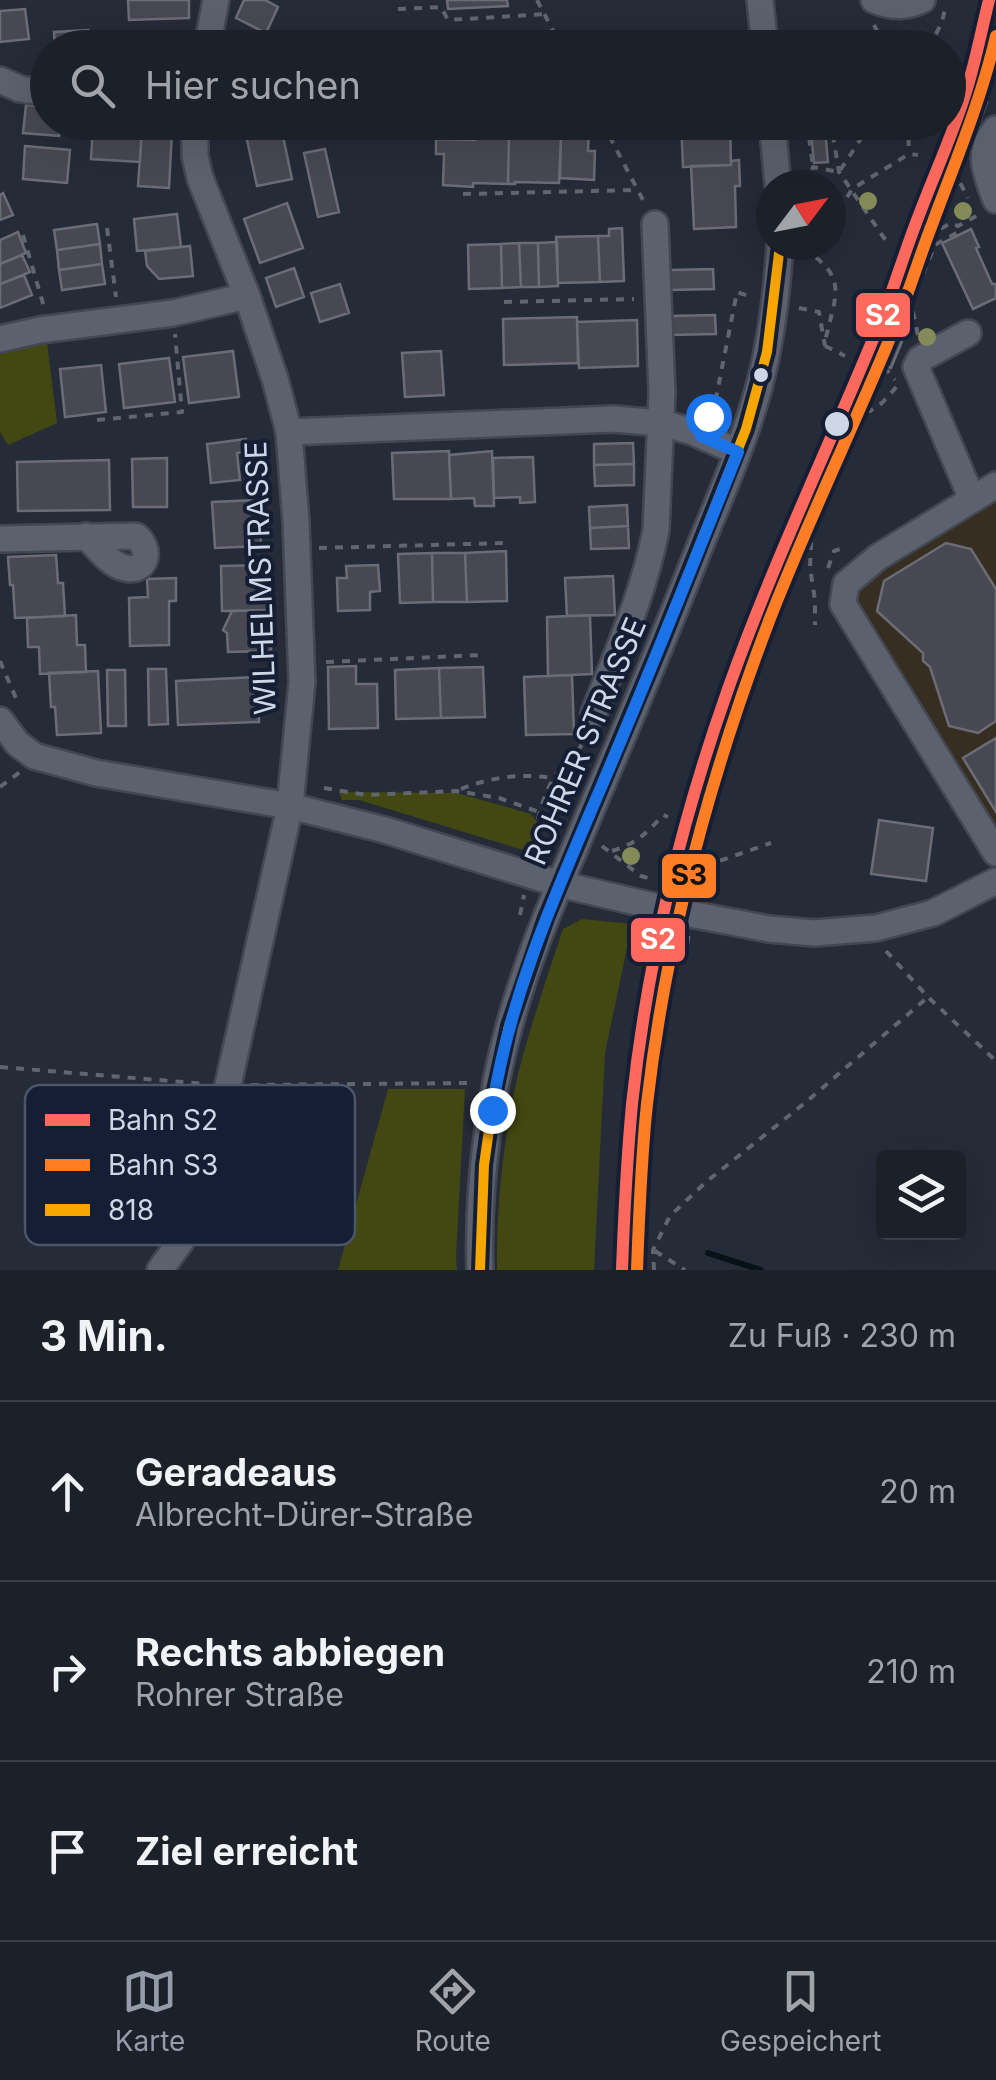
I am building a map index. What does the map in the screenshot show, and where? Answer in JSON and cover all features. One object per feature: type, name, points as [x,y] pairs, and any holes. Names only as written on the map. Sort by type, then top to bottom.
[{"type":"street","points":[[210,30],[216,0]]},
{"type":"street","points":[[760,0],[763,30]]},
{"type":"street","points":[[874,0],[892,6],[908,6],[922,0]]},
{"type":"street","points":[[0,80],[30,90]]},
{"type":"street","points":[[986,207],[984,150],[996,129]]},
{"type":"street","name":"WILHELMSTRASSE","points":[[196,140],[200,178],[275,378],[289,432],[302,664],[291,795],[228,1085]]},
{"type":"street","points":[[774,140],[777,170]]},
{"type":"street","name":"ROHRER STRASSE","points":[[594,713],[652,552],[658,512],[662,423],[655,224]]},
{"type":"street","name":"ROHRER STRASSE","points":[[480,1270],[486,1151],[496,1082],[518,997],[559,884],[738,452],[760,386],[779,260]]},
{"type":"street","points":[[0,339],[173,313],[246,296]]},
{"type":"street","points":[[968,334],[920,359],[916,367],[972,499]]},
{"type":"street","points":[[289,432],[613,419],[662,423],[738,452]]},
{"type":"street","points":[[996,485],[878,557],[846,584],[842,604],[996,854]]},
{"type":"street","points":[[0,539],[86,536]]},
{"type":"street","points":[[12,717],[17,743],[34,756],[96,774],[291,795],[384,830],[559,884],[769,929],[814,934],[876,928],[933,913],[996,881]]},
{"type":"street","name":"WILHELMSTRASSE","points":[[160,1270],[178,1245]]},
{"type":"path","points":[[538,0],[553,30]]},
{"type":"path","points":[[936,30],[945,12],[942,0]]},
{"type":"path","points":[[398,9],[441,7],[448,20],[545,14]]},
{"type":"path","points":[[611,140],[655,224]]},
{"type":"path","points":[[808,140],[811,169],[820,170]]},
{"type":"path","points":[[834,140],[839,170]]},
{"type":"path","points":[[840,170],[860,140]]},
{"type":"path","points":[[909,140],[909,154]]},
{"type":"path","points":[[846,199],[852,189],[909,154],[918,155]]},
{"type":"path","points":[[953,169],[969,200]]},
{"type":"path","points":[[846,181],[884,238],[891,242]]},
{"type":"path","points":[[463,194],[637,190]]},
{"type":"path","points":[[958,226],[986,207]]},
{"type":"path","points":[[926,225],[958,226]]},
{"type":"path","points":[[916,367],[920,345],[911,303],[935,245],[960,231],[958,226]]},
{"type":"path","points":[[107,228],[120,320]]},
{"type":"path","points":[[23,235],[50,329]]},
{"type":"path","points":[[818,260],[836,282],[825,346]]},
{"type":"path","points":[[701,436],[716,398],[738,292]]},
{"type":"path","points":[[504,302],[658,299]]},
{"type":"path","points":[[805,309],[819,312],[825,346]]},
{"type":"path","points":[[96,420],[182,412],[173,313]]},
{"type":"path","points":[[883,326],[918,338]]},
{"type":"path","points":[[825,346],[845,356]]},
{"type":"path","points":[[851,404],[870,411],[898,384],[886,370],[868,362]]},
{"type":"path","points":[[799,532],[811,543],[815,625]]},
{"type":"path","points":[[297,548],[504,543]]},
{"type":"path","points":[[302,664],[482,655]]},
{"type":"path","points":[[0,662],[12,717]]},
{"type":"path","points":[[526,874],[540,812],[553,778],[580,750],[594,713]]},
{"type":"path","points":[[456,791],[504,776],[553,778]]},
{"type":"path","points":[[291,795],[456,791],[500,798],[540,812],[581,833],[612,851],[641,876],[656,881]]},
{"type":"path","points":[[694,814],[701,817],[699,844],[705,866],[704,895]]},
{"type":"path","points":[[612,851],[643,838],[663,816],[668,816]]},
{"type":"path","points":[[705,866],[770,842]]},
{"type":"path","points":[[876,928],[884,948],[928,997],[996,1061]]},
{"type":"path","points":[[654,1270],[654,1250],[670,1216],[928,997]]},
{"type":"path","points":[[0,1066],[217,1085]]},
{"type":"path","points":[[295,1085],[496,1082]]},
{"type":"path","points":[[654,1250],[685,1270]]},
{"type":"shaded area","points":[[996,485],[996,853],[843,604],[846,584]]},
{"type":"green space","points":[[47,342],[57,423],[8,445],[0,432],[0,352]]},
{"type":"green space","points":[[339,792],[457,793],[531,814],[540,826],[537,841],[523,850],[359,800],[342,800]]},
{"type":"green space","points":[[582,919],[632,924],[605,1053],[594,1270],[497,1270],[503,1162],[517,1080],[563,929]]},
{"type":"green space","points":[[388,1089],[465,1089],[457,1270],[338,1270],[345,1245],[355,1245],[355,1208]]},
{"type":"building","points":[[128,0],[189,0],[189,18],[129,20]]},
{"type":"building","points":[[244,0],[265,0],[278,7],[267,30],[236,18]]},
{"type":"building","points":[[447,0],[507,0],[508,6],[448,9]]},
{"type":"building","points":[[25,9],[29,39],[0,42],[0,11]]},
{"type":"building","points":[[972,96],[987,102],[980,121],[966,112]]},
{"type":"building","points":[[26,105],[30,105],[30,134],[23,133]]},
{"type":"building","points":[[92,140],[141,140],[140,162],[91,159]]},
{"type":"building","points":[[141,140],[172,140],[169,188],[138,186]]},
{"type":"building","points":[[247,140],[284,140],[292,179],[257,186]]},
{"type":"building","points":[[436,140],[509,140],[508,184],[443,185],[444,154],[436,154]]},
{"type":"building","points":[[509,140],[561,140],[559,183],[508,184]]},
{"type":"building","points":[[561,140],[589,140],[588,151],[595,151],[594,180],[560,178]]},
{"type":"building","points":[[682,140],[730,140],[731,165],[683,167]]},
{"type":"building","points":[[812,140],[826,140],[828,162],[814,163]]},
{"type":"building","points":[[25,146],[70,150],[67,183],[23,179]]},
{"type":"building","points":[[325,149],[339,212],[318,217],[304,153]]},
{"type":"building","points":[[739,160],[736,227],[694,229],[691,166],[731,165],[731,161]]},
{"type":"building","points":[[3,193],[13,215],[0,220],[0,195]]},
{"type":"building","points":[[287,203],[303,248],[260,263],[244,219]]},
{"type":"building","points":[[177,214],[181,247],[137,251],[134,219]]},
{"type":"building","points":[[97,224],[100,244],[57,250],[54,230]]},
{"type":"building","points":[[622,228],[624,281],[600,282],[598,236],[609,236],[609,229]]},
{"type":"building","points":[[971,229],[992,284],[996,284],[996,298],[973,309],[942,243]]},
{"type":"building","points":[[18,232],[26,253],[0,264],[0,240]]},
{"type":"building","points":[[598,236],[600,282],[558,283],[556,237]]},
{"type":"building","points":[[557,242],[558,286],[539,287],[538,243]]},
{"type":"building","points":[[519,243],[521,287],[502,288],[501,244]]},
{"type":"building","points":[[519,243],[538,243],[539,287],[521,287]]},
{"type":"building","points":[[100,244],[102,264],[59,270],[57,250]]},
{"type":"building","points":[[501,244],[502,288],[469,289],[468,245]]},
{"type":"building","points":[[190,246],[193,276],[159,279],[147,266],[145,251]]},
{"type":"building","points":[[22,255],[30,272],[0,284],[0,264]]},
{"type":"building","points":[[102,264],[105,284],[62,290],[59,270]]},
{"type":"building","points":[[294,268],[304,297],[276,307],[266,278]]},
{"type":"building","points":[[713,269],[714,289],[670,290],[670,270]]},
{"type":"building","points":[[24,275],[32,295],[0,308],[0,284]]},
{"type":"building","points":[[340,284],[349,313],[320,322],[311,293]]},
{"type":"building","points":[[715,315],[716,334],[670,335],[670,316]]},
{"type":"building","points":[[577,317],[578,363],[504,365],[503,319]]},
{"type":"building","points":[[637,320],[638,366],[579,368],[577,322]]},
{"type":"building","points":[[889,333],[903,339],[891,368],[877,363]]},
{"type":"building","points":[[233,351],[239,397],[189,403],[183,357]]},
{"type":"building","points":[[441,351],[444,395],[405,397],[402,353]]},
{"type":"building","points":[[169,358],[175,402],[124,408],[119,364]]},
{"type":"building","points":[[101,365],[106,412],[65,417],[60,369]]},
{"type":"building","points":[[246,439],[247,451],[237,453],[240,480],[211,483],[207,444]]},
{"type":"building","points":[[633,443],[634,464],[594,465],[594,444]]},
{"type":"building","points":[[449,451],[451,499],[394,499],[392,453]]},
{"type":"building","points":[[492,451],[494,506],[475,506],[474,498],[451,499],[449,455]]},
{"type":"building","points":[[533,457],[535,502],[520,503],[520,497],[494,498],[493,458]]},
{"type":"building","points":[[167,458],[167,507],[133,507],[132,459]]},
{"type":"building","points":[[109,460],[110,510],[18,511],[17,462]]},
{"type":"building","points":[[634,464],[634,485],[595,486],[594,465]]},
{"type":"building","points":[[258,500],[261,546],[215,548],[212,502]]},
{"type":"building","points":[[627,505],[628,526],[590,528],[589,507]]},
{"type":"building","points":[[628,526],[629,548],[591,549],[590,528]]},
{"type":"building","points":[[946,543],[971,549],[996,589],[996,721],[978,733],[949,726],[923,653],[877,611],[884,581]]},
{"type":"building","points":[[506,551],[507,601],[467,602],[465,553]]},
{"type":"building","points":[[432,553],[433,602],[400,603],[398,554]]},
{"type":"building","points":[[432,553],[465,553],[467,602],[433,602]]},
{"type":"building","points":[[56,555],[65,616],[15,618],[8,557]]},
{"type":"building","points":[[269,565],[270,610],[222,611],[221,566]]},
{"type":"building","points":[[378,565],[380,591],[370,592],[370,610],[338,611],[337,578],[347,578],[346,566]]},
{"type":"building","points":[[613,576],[615,615],[567,616],[565,578]]},
{"type":"building","points":[[176,578],[176,601],[169,601],[169,645],[130,646],[129,598],[148,597],[147,579]]},
{"type":"building","points":[[270,610],[271,651],[228,652],[227,633],[223,630],[232,611]]},
{"type":"building","points":[[76,615],[77,645],[85,645],[86,672],[40,674],[39,647],[28,647],[27,618]]},
{"type":"building","points":[[590,615],[592,674],[548,676],[547,617]]},
{"type":"building","points":[[356,666],[356,684],[377,684],[378,728],[329,729],[328,667]]},
{"type":"building","points":[[483,667],[485,717],[441,718],[439,668]]},
{"type":"building","points":[[439,668],[441,718],[396,719],[395,670]]},
{"type":"building","points":[[148,669],[166,669],[168,724],[149,725]]},
{"type":"building","points":[[107,670],[125,670],[126,726],[108,726]]},
{"type":"building","points":[[98,671],[101,733],[57,735],[49,673]]},
{"type":"building","points":[[572,675],[574,734],[526,735],[524,677]]},
{"type":"building","points":[[258,677],[259,722],[178,725],[176,681]]},
{"type":"building","points":[[996,738],[996,812],[963,758]]},
{"type":"building","points":[[879,820],[933,828],[926,881],[871,874]]},
{"type":"building","points":[[676,935],[689,937],[687,951],[680,950],[680,954],[673,953]]},
{"type":"waterway","points":[[708,1253],[761,1270]]},
{"type":"rail line","name":"S2","points":[[966,90],[989,0]]},
{"type":"rail line","name":"S3","points":[[966,134],[996,36]]},
{"type":"rail line","name":"S2","points":[[622,1270],[638,1052],[656,947],[694,793],[745,644],[883,315],[948,140]]},
{"type":"rail line","name":"S3","points":[[637,1270],[643,1145],[655,1042],[678,919],[709,798],[769,621],[902,309],[964,140]]},
{"type":"transit line","name":"818","points":[[480,1270],[484,1165],[509,1026],[546,918],[746,429],[767,352],[778,260]]},
{"type":"route","points":[[492,1110],[509,1028],[534,948],[738,452],[701,436],[708,416]]}]
